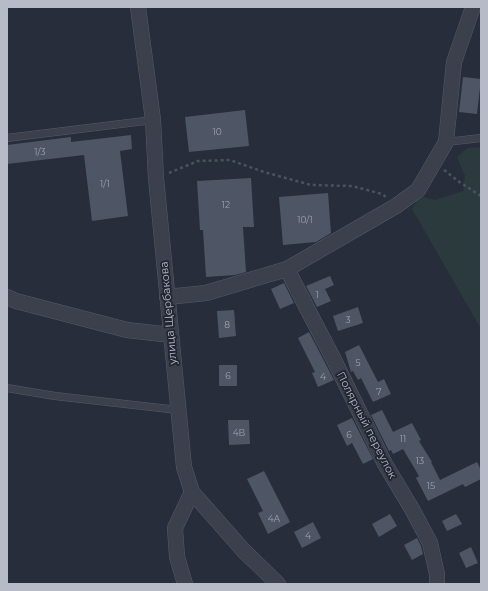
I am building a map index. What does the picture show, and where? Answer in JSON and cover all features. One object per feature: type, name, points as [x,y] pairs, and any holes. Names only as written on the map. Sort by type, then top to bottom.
[{"type":"street","name":"улица Щербакова","points":[[138,7],[152,120],[156,178],[184,467],[192,492],[243,550],[278,584]]},
{"type":"street","points":[[167,297],[206,293],[287,269],[396,206],[418,190],[446,142],[454,62],[473,7]]},
{"type":"street","name":"Полярный переулок","points":[[287,269],[385,464],[430,543],[437,574],[437,584]]},
{"type":"street","points":[[7,297],[16,301],[127,330],[171,335]]},
{"type":"street","points":[[184,584],[177,557],[175,528],[192,492]]},
{"type":"lane","points":[[7,138],[152,120]]},
{"type":"lane","points":[[446,142],[481,138]]},
{"type":"lane","points":[[7,388],[55,396],[178,410]]},
{"type":"path","points":[[156,178],[198,161],[230,160],[264,172],[312,185],[352,186],[382,194],[396,206]]},
{"type":"path","points":[[435,162],[458,181],[481,196]]},
{"type":"shaded area","points":[[481,147],[481,329],[412,209],[417,200],[423,197],[435,200],[463,191],[465,176],[457,157],[468,148]]},
{"type":"building","points":[[463,77],[481,79],[477,114],[459,112]]},
{"type":"building","points":[[245,110],[249,146],[189,152],[185,117]]},
{"type":"building","points":[[131,135],[132,149],[120,151],[128,216],[92,221],[84,155],[7,164],[7,145],[71,137],[71,142]]},
{"type":"building","points":[[251,178],[254,227],[243,227],[246,272],[235,275],[206,277],[203,230],[200,230],[197,181]]},
{"type":"building","points":[[328,193],[331,233],[316,242],[283,245],[279,197]]},
{"type":"building","points":[[330,276],[334,285],[325,289],[331,301],[317,307],[306,286]]},
{"type":"building","points":[[284,283],[294,303],[280,309],[271,289]]},
{"type":"building","points":[[358,307],[363,323],[338,331],[333,316]]},
{"type":"building","points":[[234,310],[236,336],[219,338],[217,311]]},
{"type":"building","points":[[309,332],[334,380],[318,387],[312,373],[315,372],[298,338]]},
{"type":"building","points":[[359,345],[378,382],[384,379],[391,394],[373,402],[361,378],[358,380],[353,371],[351,372],[345,352]]},
{"type":"building","points":[[219,365],[237,365],[237,386],[219,386]]},
{"type":"building","points":[[382,410],[393,432],[412,423],[421,440],[419,441],[432,462],[440,480],[477,462],[481,470],[481,479],[465,487],[463,484],[428,501],[416,478],[419,476],[403,449],[393,454],[391,450],[389,451],[371,415]]},
{"type":"building","points":[[352,418],[373,459],[363,464],[352,443],[347,446],[337,425]]},
{"type":"building","points":[[228,420],[249,420],[250,444],[229,445]]},
{"type":"building","points":[[264,471],[290,522],[268,534],[258,513],[263,511],[247,479]]},
{"type":"building","points":[[390,514],[397,526],[379,537],[372,524]]},
{"type":"building","points":[[456,514],[462,524],[447,531],[442,521]]},
{"type":"building","points":[[313,522],[321,538],[302,548],[294,532]]},
{"type":"building","points":[[417,538],[423,554],[412,560],[404,545]]},
{"type":"building","points":[[471,547],[478,563],[466,568],[459,553]]}]
